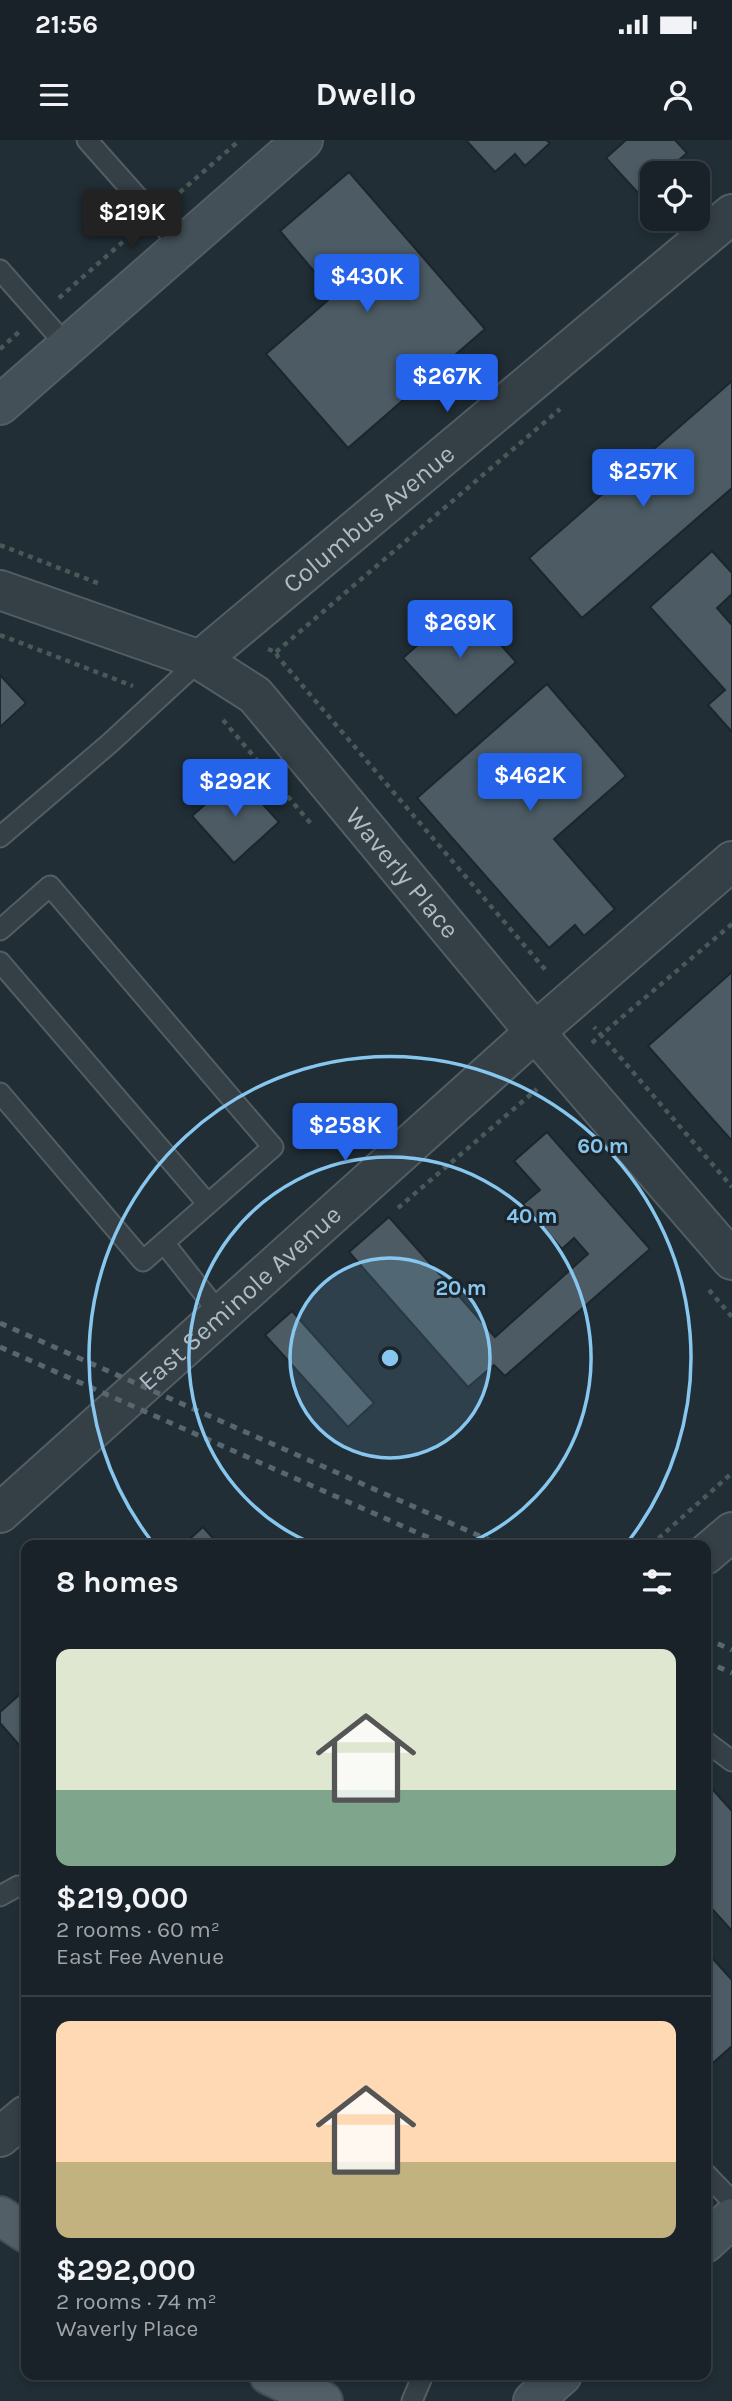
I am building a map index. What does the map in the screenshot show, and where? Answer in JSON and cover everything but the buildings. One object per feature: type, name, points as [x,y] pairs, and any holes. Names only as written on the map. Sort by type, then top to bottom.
[{"type":"main road","points":[[0,2216],[21,2230]]},
{"type":"main road","points":[[286,2380],[319,2390]]},
{"type":"street","points":[[0,405],[303,140]]},
{"type":"street","name":"Columbus Avenue","points":[[201,660],[732,214]]},
{"type":"street","name":"Waverly Place","points":[[0,590],[201,660],[255,695],[535,1032],[732,1260]]},
{"type":"street","name":"East Seminole Avenue","points":[[0,1513],[535,1032],[732,861]]},
{"type":"street","points":[[711,1550],[732,1532]]},
{"type":"street","points":[[0,2137],[21,2119]]},
{"type":"street","points":[[711,2237],[732,2218]]},
{"type":"street","points":[[533,2401],[556,2380]]},
{"type":"lane","points":[[87,140],[181,246]]},
{"type":"lane","points":[[0,270],[67,346]]},
{"type":"lane","points":[[0,837],[110,743],[201,660]]},
{"type":"lane","points":[[0,930],[50,886],[273,1147],[143,1261],[0,1093]]},
{"type":"lane","points":[[0,962],[208,1204]]},
{"type":"lane","points":[[163,1242],[221,1315]]},
{"type":"lane","points":[[711,1745],[732,1760]]},
{"type":"lane","points":[[0,1896],[21,1885]]},
{"type":"lane","points":[[711,2179],[732,2201]]},
{"type":"lane","points":[[412,2401],[421,2380]]},
{"type":"path","points":[[0,349],[240,140]]},
{"type":"path","points":[[562,407],[276,652],[732,1187]]},
{"type":"path","points":[[0,635],[160,696]]},
{"type":"path","points":[[398,1209],[732,924]]},
{"type":"path","points":[[657,1540],[732,1474]]},
{"type":"railway","points":[[0,1323],[489,1540]]},
{"type":"railway","points":[[0,1347],[434,1540]]},
{"type":"railway","points":[[711,1641],[732,1650]]},
{"type":"railway","points":[[711,1664],[732,1673]]}]
